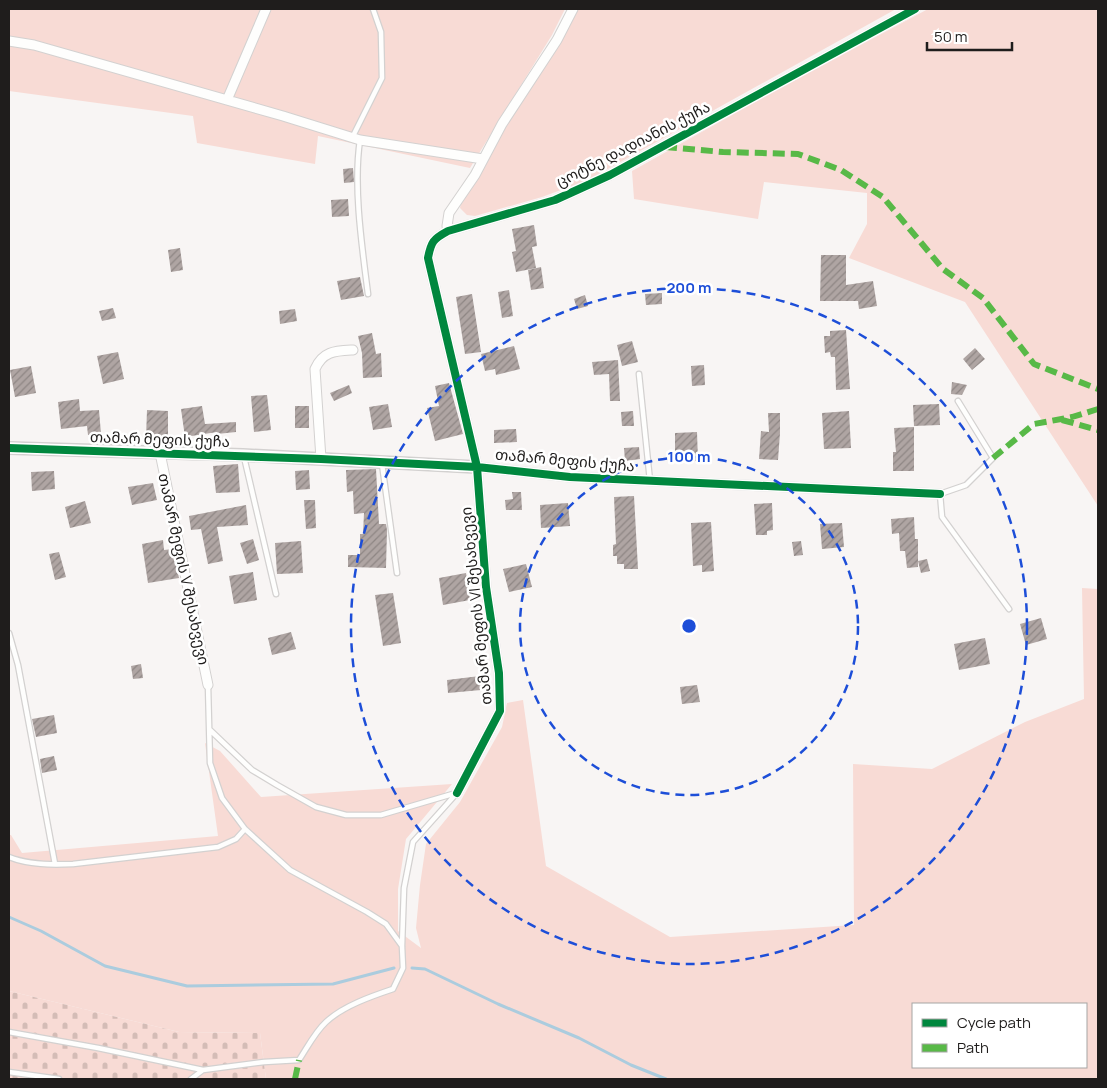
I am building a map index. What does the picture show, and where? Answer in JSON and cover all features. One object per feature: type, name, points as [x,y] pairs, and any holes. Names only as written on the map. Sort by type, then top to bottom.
[{"type":"street","points":[[227,100],[266,9]]},
{"type":"street","points":[[448,231],[449,213],[483,160],[502,124],[557,40],[572,9]]},
{"type":"street","name":"ცოტნე დადიანის ქუჩა","points":[[477,467],[428,258],[431,244],[437,237],[448,231],[555,200],[610,175],[912,10]]},
{"type":"street","points":[[9,41],[34,45],[356,139],[483,160]]},
{"type":"street","points":[[321,459],[315,369],[318,361],[329,353],[353,350]]},
{"type":"street","name":"თამარ მეფის ქუჩა","points":[[9,448],[243,455],[477,467],[570,477],[940,494]]},
{"type":"street","name":"თამარ მეფის V შესახვევი","points":[[160,453],[208,685]]},
{"type":"street","name":"თამარ მეფის VI შესახვევი","points":[[458,792],[500,711],[499,673],[486,587],[477,467]]},
{"type":"lane","points":[[368,294],[356,139],[382,78],[381,32],[373,9]]},
{"type":"lane","points":[[639,374],[650,481]]},
{"type":"lane","points":[[958,402],[993,458],[966,485],[940,494],[942,517],[1009,609]]},
{"type":"lane","points":[[243,455],[276,594]]},
{"type":"lane","points":[[381,463],[397,573]]},
{"type":"lane","points":[[9,633],[18,664],[55,864]]},
{"type":"lane","points":[[208,685],[210,763],[222,798],[245,829],[290,870],[386,924],[402,946]]},
{"type":"lane","points":[[210,730],[252,770],[316,806],[346,815],[381,815],[458,792]]},
{"type":"lane","points":[[9,1032],[204,1070],[264,1062],[299,1060],[326,1022],[350,1006],[393,989],[404,968],[402,946],[404,888],[413,842],[458,792]]},
{"type":"lane","points":[[9,857],[20,862],[55,864],[218,847],[236,839],[245,829]]},
{"type":"lane","points":[[191,1079],[204,1070]]},
{"type":"lane","points":[[9,1072],[59,1079]]},
{"type":"green space","points":[[9,9],[565,9],[552,35],[470,168],[318,136],[315,164],[197,143],[193,116],[9,91]]},
{"type":"green space","points":[[576,9],[896,9],[588,180],[542,197],[475,216],[467,215],[460,208],[461,203]]},
{"type":"green space","points":[[928,9],[1098,9],[1098,506],[965,302],[849,258],[867,224],[867,193],[764,182],[758,219],[634,199],[632,171],[780,88]]},
{"type":"green space","points":[[1082,588],[1098,589],[1098,1079],[266,1079],[260,1033],[179,1032],[9,991],[9,835],[11,835],[22,853],[218,836],[205,743],[220,751],[261,797],[452,784],[406,839],[398,889],[398,931],[421,948],[416,928],[426,844],[460,802],[502,727],[507,703],[523,700],[546,866],[670,937],[854,925],[853,764],[932,769],[1025,722],[1084,699]]},
{"type":"green space","points":[[9,991],[179,1032],[260,1033],[266,1079],[9,1079]]},
{"type":"building","points":[[353,168],[354,182],[344,183],[343,169]]},
{"type":"building","points":[[348,199],[349,216],[332,217],[331,200]]},
{"type":"building","points":[[534,225],[537,246],[532,247],[536,268],[516,272],[512,252],[516,251],[512,229]]},
{"type":"building","points":[[180,248],[183,270],[171,272],[168,250]]},
{"type":"building","points":[[821,255],[846,255],[846,285],[873,281],[877,306],[859,309],[858,301],[820,301]]},
{"type":"building","points":[[541,267],[544,288],[531,290],[528,270]]},
{"type":"building","points":[[360,277],[364,296],[341,300],[337,281]]},
{"type":"building","points":[[509,290],[513,316],[502,318],[498,292]]},
{"type":"building","points":[[662,293],[662,304],[646,305],[645,294]]},
{"type":"building","points":[[472,294],[481,352],[465,354],[456,297]]},
{"type":"building","points":[[585,295],[588,306],[577,309],[574,299]]},
{"type":"building","points":[[113,308],[116,318],[102,321],[99,311]]},
{"type":"building","points":[[295,309],[297,321],[280,324],[279,311]]},
{"type":"building","points":[[846,330],[850,389],[836,390],[835,357],[831,357],[830,352],[825,353],[824,336],[830,336],[830,331]]},
{"type":"building","points":[[372,333],[376,354],[381,353],[382,377],[363,378],[362,353],[358,336]]},
{"type":"building","points":[[632,341],[638,362],[622,366],[617,345]]},
{"type":"building","points":[[514,346],[520,369],[496,375],[495,369],[485,371],[481,354]]},
{"type":"building","points":[[975,348],[985,359],[972,370],[963,359]]},
{"type":"building","points":[[118,352],[124,379],[103,384],[97,356]]},
{"type":"building","points":[[618,360],[620,401],[610,401],[609,374],[594,375],[592,362]]},
{"type":"building","points":[[704,365],[705,385],[692,386],[691,366]]},
{"type":"building","points":[[31,366],[36,393],[15,397],[10,370]]},
{"type":"building","points":[[952,382],[967,385],[962,395],[951,394]]},
{"type":"building","points":[[449,383],[463,434],[435,441],[427,408],[439,406],[435,386]]},
{"type":"building","points":[[349,385],[352,393],[334,401],[330,393]]},
{"type":"building","points":[[267,395],[271,430],[254,432],[251,396]]},
{"type":"building","points":[[79,399],[80,411],[99,410],[101,434],[88,435],[87,426],[61,429],[58,402]]},
{"type":"building","points":[[388,404],[392,427],[373,430],[369,407]]},
{"type":"building","points":[[939,404],[940,425],[914,426],[913,405]]},
{"type":"building","points":[[202,406],[205,424],[236,422],[236,432],[217,434],[217,432],[185,437],[181,409]]},
{"type":"building","points":[[295,406],[309,406],[309,428],[295,428]]},
{"type":"building","points":[[147,410],[168,411],[168,439],[146,438]]},
{"type":"building","points":[[633,411],[634,426],[622,426],[621,412]]},
{"type":"building","points":[[849,411],[851,448],[824,449],[822,413]]},
{"type":"building","points":[[768,413],[780,413],[778,460],[759,459],[761,431],[769,432]]},
{"type":"building","points":[[914,427],[914,471],[893,471],[893,452],[896,452],[894,428]]},
{"type":"building","points":[[516,429],[517,442],[494,443],[494,430]]},
{"type":"building","points":[[697,432],[698,461],[675,462],[675,433]]},
{"type":"building","points":[[639,447],[640,459],[625,461],[624,448]]},
{"type":"building","points":[[238,464],[240,492],[216,493],[213,466]]},
{"type":"building","points":[[376,469],[379,524],[386,524],[387,530],[386,568],[348,567],[348,555],[360,555],[360,534],[363,534],[364,513],[354,514],[353,491],[347,492],[346,470]]},
{"type":"building","points":[[309,470],[310,489],[296,490],[295,471]]},
{"type":"building","points":[[54,471],[55,489],[32,491],[31,472]]},
{"type":"building","points":[[153,483],[157,500],[132,505],[128,487]]},
{"type":"building","points":[[512,492],[521,492],[522,510],[506,510],[505,500],[513,499]]},
{"type":"building","points":[[634,496],[638,569],[624,569],[624,564],[617,564],[617,556],[613,556],[613,545],[616,544],[614,497]]},
{"type":"building","points":[[304,500],[315,500],[316,528],[306,529]]},
{"type":"building","points":[[85,501],[91,523],[70,528],[65,507]]},
{"type":"building","points":[[568,503],[570,526],[541,528],[540,505]]},
{"type":"building","points":[[772,503],[773,530],[767,531],[767,535],[756,535],[754,504]]},
{"type":"building","points":[[246,505],[248,525],[217,527],[223,561],[208,564],[201,529],[191,530],[189,516]]},
{"type":"building","points":[[914,517],[915,539],[918,539],[918,567],[907,568],[905,551],[900,551],[899,533],[892,534],[891,519]]},
{"type":"building","points":[[711,522],[714,571],[702,572],[702,565],[693,566],[691,523]]},
{"type":"building","points":[[842,523],[844,547],[822,549],[820,524]]},
{"type":"building","points":[[253,539],[259,560],[247,564],[240,543]]},
{"type":"building","points":[[163,540],[164,550],[173,549],[179,578],[148,583],[142,544]]},
{"type":"building","points":[[301,541],[303,573],[277,574],[275,543]]},
{"type":"building","points":[[801,541],[803,555],[794,556],[792,542]]},
{"type":"building","points":[[59,552],[66,577],[55,580],[49,554]]},
{"type":"building","points":[[927,559],[930,571],[921,573],[918,561]]},
{"type":"building","points":[[526,564],[532,587],[509,592],[503,569]]},
{"type":"building","points":[[253,572],[257,600],[234,604],[229,576]]},
{"type":"building","points":[[466,573],[470,600],[443,605],[439,578]]},
{"type":"building","points":[[393,593],[401,643],[383,646],[375,595]]},
{"type":"building","points":[[1041,618],[1047,639],[1026,645],[1020,624]]},
{"type":"building","points":[[291,632],[296,649],[272,655],[268,638]]},
{"type":"building","points":[[985,638],[990,664],[959,670],[954,644]]},
{"type":"building","points":[[141,664],[143,678],[133,679],[131,666]]},
{"type":"building","points":[[480,676],[481,690],[448,693],[447,680]]},
{"type":"building","points":[[697,685],[700,702],[682,704],[680,687]]},
{"type":"building","points":[[54,715],[57,733],[36,737],[32,719]]},
{"type":"building","points":[[54,756],[57,770],[42,773],[40,759]]},
{"type":"waterway","points":[[9,917],[41,931],[105,966],[187,986],[333,984],[394,968]]},
{"type":"waterway","points":[[412,968],[425,969],[498,1004],[579,1038],[631,1065],[666,1079]]},
{"type":"marked path","points":[[665,147],[723,152],[798,154],[841,170],[883,197],[943,269],[983,298],[1034,364],[1098,389]]},
{"type":"marked path","points":[[993,458],[1034,424],[1072,417],[1098,409]]},
{"type":"marked path","points":[[1062,420],[1098,430]]},
{"type":"marked path","points":[[295,1079],[299,1060]]},
{"type":"cycle path","points":[[457,793],[500,711],[499,673],[486,587],[477,467],[428,258],[430,248],[439,236],[448,231],[555,200],[610,175],[915,9]]},
{"type":"cycle path","points":[[9,448],[321,459],[477,467],[570,477],[940,494]]}]
